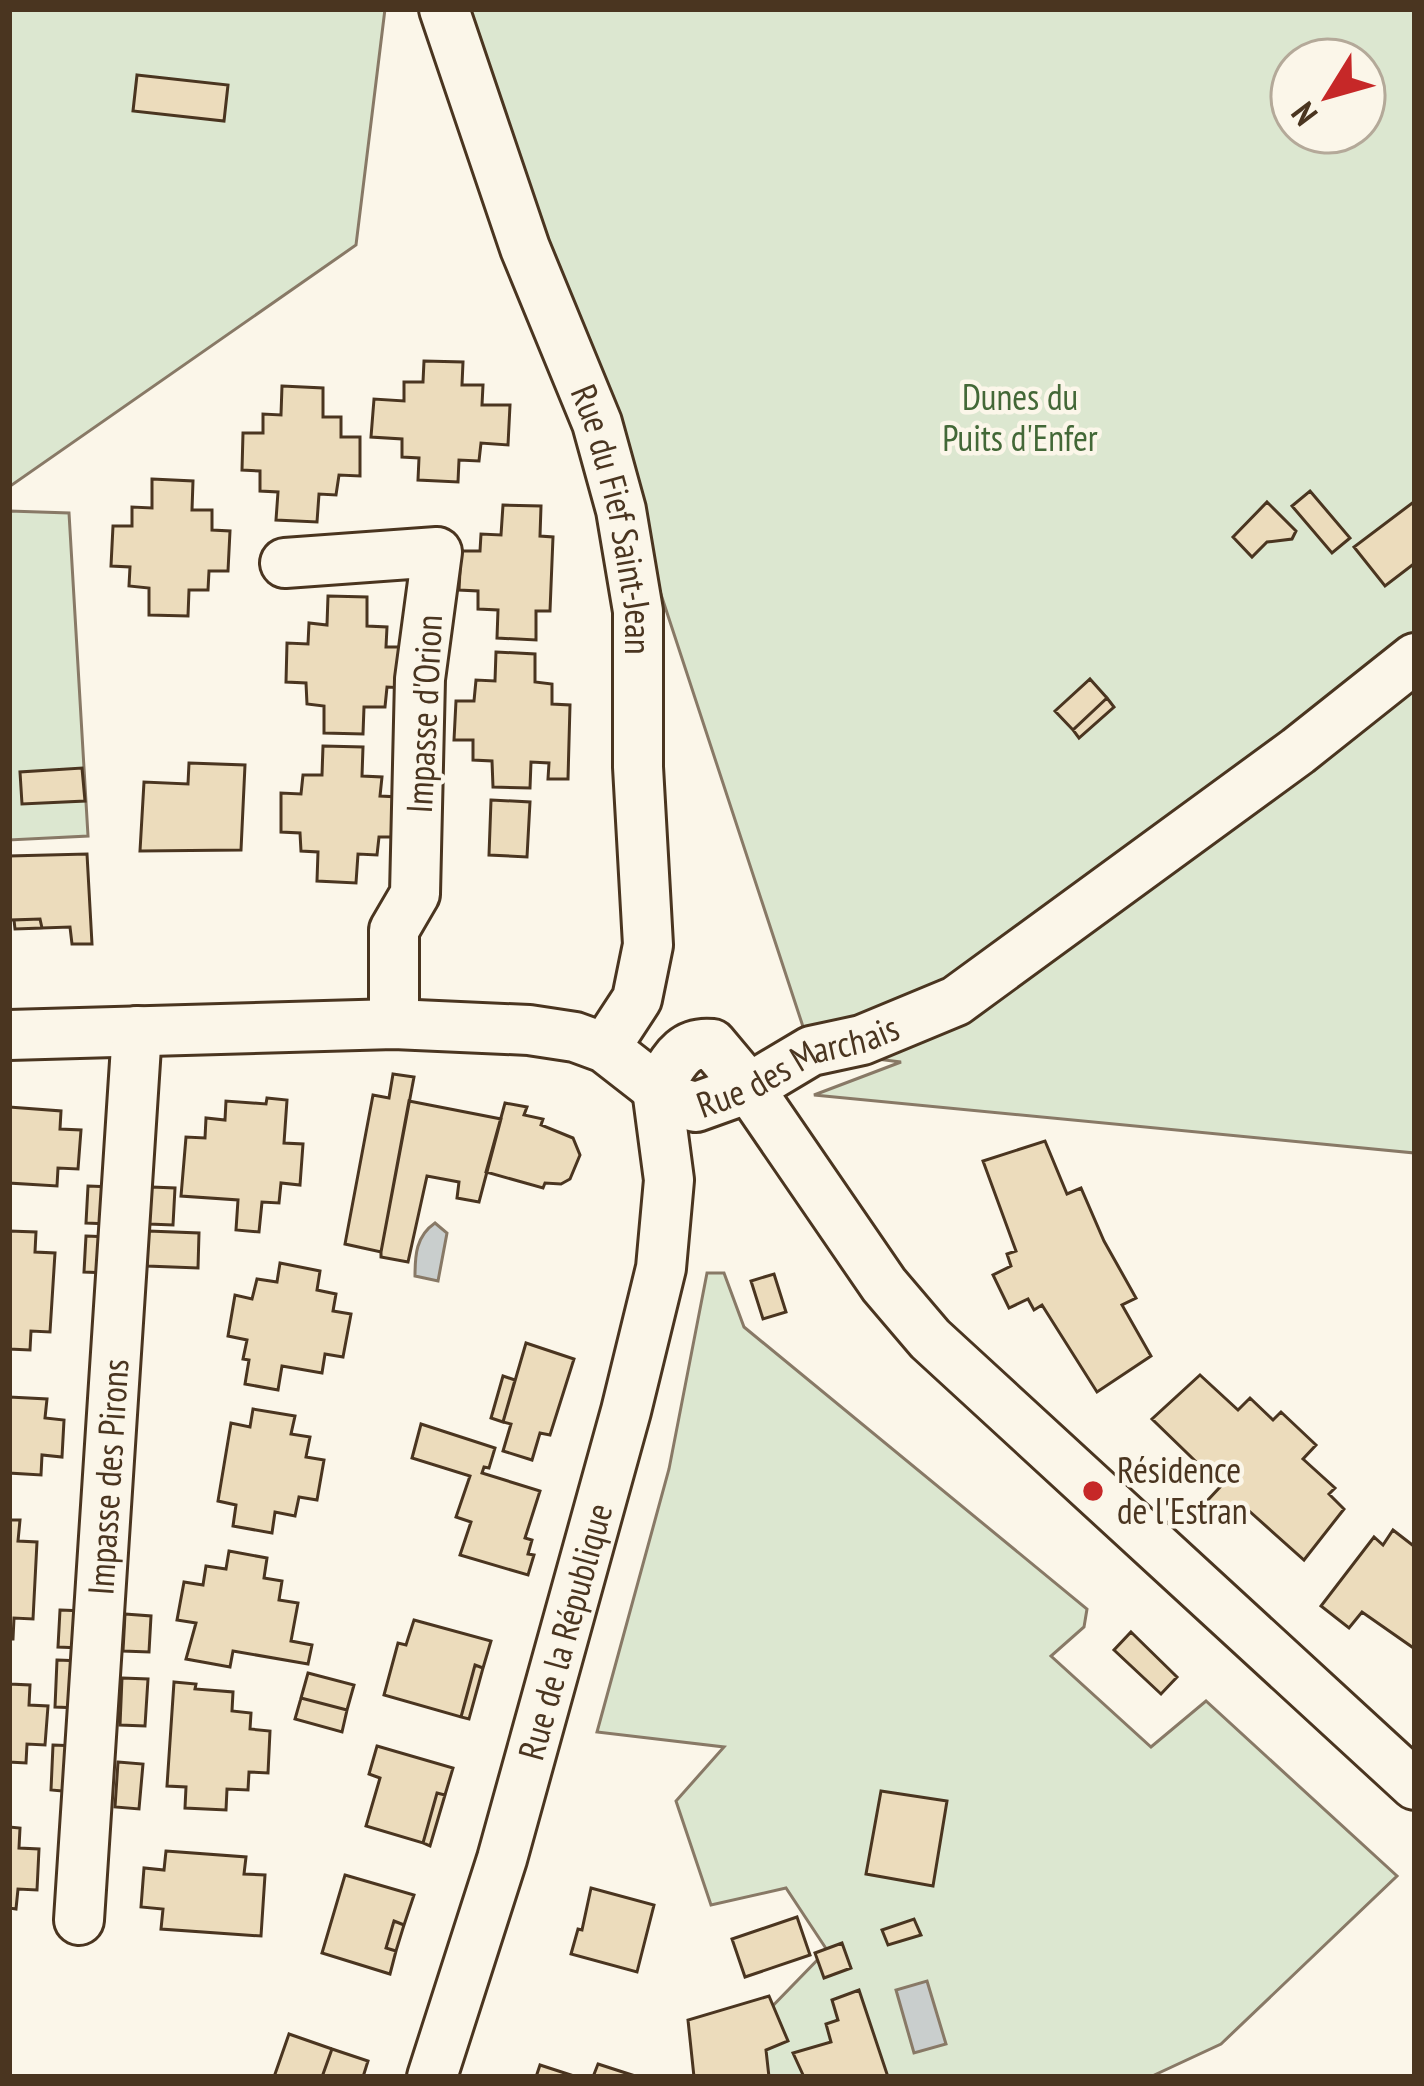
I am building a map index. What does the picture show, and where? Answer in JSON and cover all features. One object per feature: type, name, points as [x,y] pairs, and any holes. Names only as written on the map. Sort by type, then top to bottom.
[{"type":"street","name":"Rue du Fief Saint-Jean","points":[[443,9],[525,248],[597,423],[621,510],[638,611],[638,767],[648,945],[637,999],[605,1048]]},
{"type":"street","name":"Impasse d'Orion","points":[[285,563],[437,552],[421,679],[416,895],[394,930],[394,1024]]},
{"type":"street","name":"Rue des Marchais","points":[[738,1093],[811,1051],[862,1040],[956,1001],[1298,752],[1415,658]]},
{"type":"street","name":"Rue des Marchais","points":[[9,1035],[394,1024],[529,1030],[575,1037],[605,1048],[657,1089]]},
{"type":"street","name":"Impasse des Pirons","points":[[79,1920],[137,1031]]},
{"type":"street","points":[[657,1089],[683,1048],[696,1042],[712,1045],[730,1061],[738,1093],[930,1339],[1406,1766]]},
{"type":"street","name":"Rue de la République","points":[[432,2077],[502,1859],[626,1412],[661,1268],[669,1180],[657,1089]]},
{"type":"street","name":"Rue de la République","points":[[669,1180],[738,1093]]},
{"type":"green space","points":[[9,9],[385,9],[356,245],[9,487]]},
{"type":"green space","name":"Dunes du Puits d'Enfer","points":[[442,9],[1415,9],[1415,1153],[814,1095],[901,1062],[811,1051],[560,287]]},
{"type":"green space","points":[[9,511],[69,513],[88,836],[9,840]]},
{"type":"green space","points":[[707,1273],[724,1273],[744,1327],[1087,1609],[1084,1627],[1051,1656],[1151,1747],[1206,1701],[1397,1876],[1221,2044],[1150,2077],[758,2077],[756,2023],[827,1950],[786,1888],[711,1905],[676,1801],[724,1747],[597,1732],[669,1469]]},
{"type":"shaded area","points":[[435,1223],[447,1233],[438,1281],[415,1276],[420,1240]]},
{"type":"shaded area","points":[[927,1981],[946,2044],[914,2053],[896,1990]]},
{"type":"building","points":[[137,75],[228,85],[224,121],[133,111]]},
{"type":"building","points":[[424,361],[463,362],[462,385],[483,385],[482,405],[510,405],[508,445],[481,443],[479,461],[459,460],[458,482],[418,480],[419,458],[402,457],[402,439],[371,437],[374,399],[404,401],[404,382],[423,382]]},
{"type":"building","points":[[282,386],[323,388],[323,417],[341,417],[341,437],[360,437],[360,476],[339,475],[336,495],[319,494],[317,522],[276,520],[278,492],[260,491],[260,471],[242,470],[243,433],[263,433],[263,414],[281,415]]},
{"type":"building","points":[[152,479],[193,481],[192,510],[212,510],[212,530],[230,531],[228,571],[209,571],[208,590],[189,590],[188,616],[149,615],[149,588],[129,586],[130,567],[111,566],[113,526],[132,526],[132,507],[152,508]]},
{"type":"building","points":[[1310,491],[1350,538],[1332,553],[1292,506]]},
{"type":"building","points":[[1415,501],[1415,563],[1385,586],[1354,547]]},
{"type":"building","points":[[1267,502],[1296,531],[1292,539],[1267,542],[1252,557],[1233,537]]},
{"type":"building","points":[[503,505],[541,506],[540,536],[553,537],[550,611],[536,611],[536,640],[497,638],[498,610],[478,609],[478,591],[459,590],[461,551],[480,551],[481,534],[501,535]]},
{"type":"building","points":[[328,596],[367,597],[367,626],[387,627],[386,647],[406,647],[404,688],[387,687],[385,707],[364,707],[363,734],[324,733],[324,706],[307,704],[306,683],[286,682],[287,643],[308,644],[309,623],[327,625]]},
{"type":"building","points":[[496,652],[535,654],[535,682],[552,684],[552,704],[570,705],[568,779],[548,779],[549,763],[531,762],[530,788],[493,787],[492,761],[473,760],[473,740],[454,740],[456,701],[474,701],[476,680],[495,681]]},
{"type":"building","points":[[1090,679],[1107,698],[1073,730],[1055,711]]},
{"type":"building","points":[[1107,698],[1114,707],[1079,738],[1073,730]]},
{"type":"building","points":[[323,746],[363,747],[362,776],[382,777],[380,796],[399,797],[398,837],[379,837],[377,855],[358,854],[356,883],[317,881],[318,852],[301,851],[300,833],[281,832],[281,793],[301,794],[303,775],[322,775]]},
{"type":"building","points":[[189,763],[245,765],[241,850],[140,851],[144,782],[188,784]]},
{"type":"building","points":[[82,768],[85,801],[22,804],[20,772]]},
{"type":"building","points":[[491,800],[530,802],[527,857],[489,855]]},
{"type":"building","points":[[87,854],[92,944],[72,944],[70,927],[42,928],[40,919],[9,920],[9,856]]},
{"type":"building","points":[[40,919],[42,928],[15,929],[14,920]]},
{"type":"building","points":[[393,1074],[414,1077],[381,1252],[345,1244],[373,1095],[389,1098]]},
{"type":"building","points":[[267,1098],[287,1100],[284,1143],[303,1144],[300,1185],[281,1183],[279,1203],[262,1202],[259,1232],[236,1230],[238,1200],[181,1196],[186,1137],[205,1138],[206,1118],[225,1120],[226,1101],[266,1104]]},
{"type":"building","points":[[409,1101],[501,1119],[479,1202],[457,1198],[459,1182],[427,1176],[408,1262],[381,1257],[381,1252]]},
{"type":"building","points":[[505,1103],[527,1107],[524,1115],[543,1119],[541,1125],[573,1138],[580,1155],[570,1179],[545,1183],[543,1188],[486,1172]]},
{"type":"building","points":[[9,1107],[61,1111],[60,1129],[81,1130],[78,1169],[58,1168],[57,1186],[9,1183]]},
{"type":"building","points":[[1045,1141],[1067,1194],[1081,1188],[1136,1298],[1122,1305],[1151,1356],[1097,1392],[1042,1305],[1034,1310],[1028,1299],[1009,1308],[993,1275],[1011,1266],[1007,1254],[1016,1251],[983,1161]]},
{"type":"building","points":[[88,1186],[112,1187],[110,1224],[86,1223]]},
{"type":"building","points":[[151,1187],[175,1188],[173,1225],[149,1224]]},
{"type":"building","points":[[9,1231],[36,1232],[35,1252],[55,1253],[50,1332],[31,1331],[30,1350],[9,1349]]},
{"type":"building","points":[[148,1231],[199,1233],[198,1268],[147,1266]]},
{"type":"building","points":[[86,1236],[109,1237],[108,1273],[84,1272]]},
{"type":"building","points":[[280,1263],[320,1271],[317,1290],[336,1294],[333,1311],[351,1314],[343,1357],[325,1354],[322,1373],[282,1366],[278,1390],[245,1384],[247,1340],[228,1336],[235,1295],[252,1299],[257,1279],[277,1282]]},
{"type":"building","points":[[774,1274],[786,1312],[763,1319],[751,1281]]},
{"type":"building","points":[[526,1343],[574,1359],[550,1435],[540,1433],[532,1460],[503,1451],[511,1424],[503,1422]]},
{"type":"building","points":[[1200,1375],[1238,1410],[1250,1398],[1273,1420],[1281,1412],[1316,1445],[1303,1459],[1335,1488],[1329,1494],[1344,1509],[1304,1560],[1248,1510],[1233,1525],[1207,1501],[1221,1486],[1152,1419]]},
{"type":"building","points":[[503,1376],[515,1380],[503,1422],[491,1418]]},
{"type":"building","points":[[9,1397],[47,1399],[45,1418],[64,1420],[62,1457],[42,1455],[41,1475],[9,1473]]},
{"type":"building","points":[[253,1409],[295,1416],[291,1434],[310,1437],[306,1457],[324,1460],[317,1500],[299,1497],[295,1516],[275,1512],[272,1533],[233,1526],[236,1505],[218,1501],[231,1423],[250,1427]]},
{"type":"building","points":[[421,1424],[495,1448],[489,1468],[484,1467],[482,1473],[540,1491],[525,1538],[532,1540],[528,1554],[534,1555],[528,1575],[460,1555],[471,1522],[456,1517],[470,1476],[412,1458]]},
{"type":"building","points":[[9,1520],[20,1520],[18,1541],[37,1542],[33,1619],[14,1618],[13,1639],[9,1639]]},
{"type":"building","points":[[1393,1530],[1415,1547],[1415,1649],[1362,1612],[1349,1628],[1321,1606],[1374,1537],[1383,1545]]},
{"type":"building","points":[[229,1551],[267,1558],[264,1578],[282,1581],[279,1600],[298,1603],[291,1641],[312,1645],[308,1664],[233,1651],[230,1667],[186,1659],[196,1623],[177,1620],[184,1582],[203,1585],[206,1566],[226,1569]]},
{"type":"building","points":[[60,1610],[84,1611],[81,1648],[58,1647]]},
{"type":"building","points":[[125,1614],[151,1616],[149,1652],[123,1651]]},
{"type":"building","points":[[414,1620],[491,1641],[483,1668],[475,1665],[461,1717],[384,1695],[398,1643],[406,1645]]},
{"type":"building","points":[[1131,1632],[1177,1677],[1161,1694],[1114,1650]]},
{"type":"building","points":[[57,1660],[82,1661],[79,1708],[55,1707]]},
{"type":"building","points":[[475,1665],[483,1668],[469,1719],[461,1717]]},
{"type":"building","points":[[9,1666],[10,1684],[30,1685],[29,1705],[48,1706],[45,1745],[27,1744],[26,1763],[9,1762]]},
{"type":"building","points":[[308,1673],[354,1685],[347,1710],[301,1698]]},
{"type":"building","points":[[122,1678],[148,1679],[145,1726],[120,1725]]},
{"type":"building","points":[[174,1682],[233,1692],[232,1711],[251,1713],[250,1729],[270,1731],[268,1773],[249,1772],[248,1790],[227,1789],[226,1810],[185,1808],[186,1787],[167,1786]]},
{"type":"building","points":[[301,1698],[347,1710],[342,1732],[295,1719]]},
{"type":"building","points":[[53,1745],[77,1746],[74,1792],[51,1790]]},
{"type":"building","points":[[377,1746],[453,1768],[445,1795],[437,1793],[423,1843],[366,1826],[380,1778],[369,1774]]},
{"type":"building","points":[[118,1762],[143,1764],[139,1809],[115,1807]]},
{"type":"building","points":[[881,1791],[947,1801],[933,1886],[866,1874]]},
{"type":"building","points":[[437,1793],[445,1795],[430,1846],[423,1843]]},
{"type":"building","points":[[9,1827],[20,1828],[19,1848],[39,1849],[37,1890],[18,1889],[16,1909],[9,1908]]},
{"type":"building","points":[[166,1851],[246,1857],[244,1874],[265,1875],[261,1936],[161,1929],[163,1909],[141,1907],[144,1868],[164,1870]]},
{"type":"building","points":[[345,1875],[414,1895],[404,1925],[394,1921],[386,1948],[396,1951],[390,1974],[322,1953]]},
{"type":"building","points":[[591,1888],[654,1905],[637,1972],[571,1954]]},
{"type":"building","points":[[797,1917],[810,1955],[745,1977],[732,1939]]},
{"type":"building","points":[[914,1919],[921,1935],[888,1945],[882,1930]]},
{"type":"building","points":[[394,1921],[404,1925],[396,1951],[386,1948]]},
{"type":"building","points":[[842,1943],[851,1968],[824,1978],[815,1953]]},
{"type":"building","points":[[859,1990],[888,2077],[804,2077],[793,2053],[831,2042],[826,2024],[838,2020],[832,2000]]},
{"type":"building","points":[[769,1996],[788,2041],[766,2050],[769,2077],[694,2077],[688,2020]]},
{"type":"building","points":[[289,2034],[332,2049],[322,2077],[274,2077]]},
{"type":"building","points":[[332,2049],[368,2061],[363,2077],[322,2077]]},
{"type":"building","points":[[598,2064],[632,2075],[593,2077]]},
{"type":"building","points":[[540,2065],[577,2077],[536,2077]]},
{"type":"place","name":"Résidence de l'Estran","points":[[1093,1491]]}]
